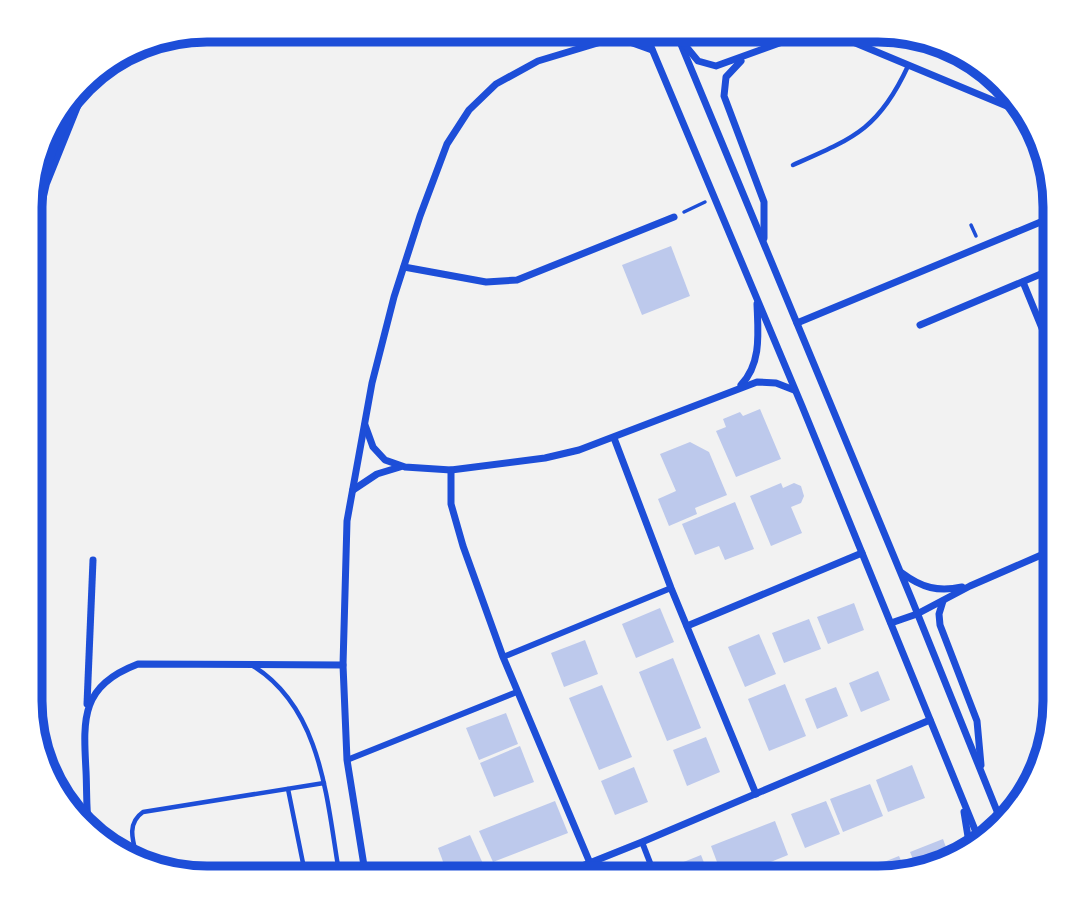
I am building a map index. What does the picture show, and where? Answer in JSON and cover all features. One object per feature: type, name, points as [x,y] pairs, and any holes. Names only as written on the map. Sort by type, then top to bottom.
[{"type":"main road","points":[[44,180],[71,114]]},
{"type":"street","points":[[580,47],[586,42]]},
{"type":"street","points":[[364,866],[347,760],[343,664],[347,521],[372,383],[404,267],[447,144],[469,110],[496,84],[538,61],[604,42]]},
{"type":"street","points":[[630,42],[652,50]]},
{"type":"street","points":[[649,42],[977,834]]},
{"type":"street","points":[[680,42],[998,814]]},
{"type":"street","points":[[683,42],[693,56],[710,65],[722,65],[783,42]]},
{"type":"street","points":[[853,42],[1010,108]]},
{"type":"street","points":[[763,242],[764,202],[724,96],[724,82],[730,70],[737,64],[766,48]]},
{"type":"street","points":[[404,267],[486,282],[517,280],[674,217]]},
{"type":"street","points":[[797,323],[1043,221]]},
{"type":"street","points":[[920,325],[1043,273]]},
{"type":"street","points":[[1023,282],[1043,331]]},
{"type":"street","points":[[738,388],[755,361],[757,300]]},
{"type":"street","points":[[364,423],[373,447],[393,464],[451,470],[545,458],[579,450],[757,382],[795,390]]},
{"type":"street","points":[[614,438],[671,588],[756,794]]},
{"type":"street","points":[[353,490],[377,474],[404,467]]},
{"type":"street","points":[[451,470],[451,504],[463,546],[517,692],[590,863]]},
{"type":"street","points":[[687,626],[862,552]]},
{"type":"street","points":[[891,623],[917,614],[970,586],[1043,554]]},
{"type":"street","points":[[88,816],[84,737],[93,560]]},
{"type":"street","points":[[900,572],[928,589],[943,591],[970,586]]},
{"type":"street","points":[[503,657],[671,588]]},
{"type":"street","points":[[943,601],[939,614],[940,625],[977,721],[982,773]]},
{"type":"street","points":[[87,708],[95,693],[106,682],[121,671],[138,664],[343,664]]},
{"type":"street","points":[[347,760],[517,692]]},
{"type":"street","points":[[582,866],[930,720]]},
{"type":"street","points":[[963,800],[969,839]]},
{"type":"street","points":[[642,842],[651,866]]},
{"type":"lane","points":[[793,165],[844,142],[871,124],[892,99],[908,65]]},
{"type":"lane","points":[[248,663],[265,674],[280,689],[302,722],[317,753],[338,866]]},
{"type":"lane","points":[[136,850],[131,827],[135,818],[143,812],[324,783]]},
{"type":"lane","points":[[288,789],[304,866]]},
{"type":"building","points":[[671,246],[690,296],[642,315],[622,265]]},
{"type":"building","points":[[760,409],[781,459],[736,477],[716,431],[726,427],[723,419],[740,412],[743,416]]},
{"type":"building","points":[[690,442],[709,452],[727,495],[695,508],[697,514],[669,526],[658,499],[676,491],[660,454]]},
{"type":"building","points":[[781,483],[783,488],[794,483],[801,486],[804,496],[801,503],[791,507],[802,533],[771,546],[750,496]]},
{"type":"building","points":[[735,502],[754,549],[725,560],[719,546],[695,555],[682,524]]},
{"type":"building","points":[[854,603],[864,630],[828,644],[817,617]]},
{"type":"building","points":[[660,608],[674,642],[636,658],[622,624]]},
{"type":"building","points":[[809,619],[821,649],[784,663],[772,633]]},
{"type":"building","points":[[759,634],[776,674],[745,687],[728,647]]},
{"type":"building","points":[[585,640],[598,674],[564,687],[551,653]]},
{"type":"building","points":[[673,658],[701,728],[667,741],[639,672]]},
{"type":"building","points":[[878,671],[890,700],[861,712],[849,683]]},
{"type":"building","points":[[785,684],[806,736],[769,751],[748,699]]},
{"type":"building","points":[[602,685],[632,757],[599,770],[569,698]]},
{"type":"building","points":[[836,687],[848,716],[817,729],[805,699]]},
{"type":"building","points":[[506,713],[518,744],[479,760],[466,728]]},
{"type":"building","points":[[706,737],[720,772],[687,786],[673,750]]},
{"type":"building","points":[[520,746],[534,782],[494,797],[480,763]]},
{"type":"building","points":[[912,765],[925,798],[888,812],[876,780]]},
{"type":"building","points":[[634,767],[648,802],[615,815],[601,781]]},
{"type":"building","points":[[870,784],[883,816],[843,832],[830,799]]},
{"type":"building","points":[[555,801],[568,833],[493,862],[479,831]]},
{"type":"building","points":[[826,801],[840,834],[805,848],[791,814]]},
{"type":"building","points":[[775,821],[788,855],[761,866],[718,866],[711,846]]},
{"type":"building","points":[[470,835],[484,866],[445,866],[438,848]]},
{"type":"building","points":[[943,839],[947,851],[914,862],[910,852]]},
{"type":"building","points":[[701,855],[705,866],[674,866]]},
{"type":"building","points":[[899,856],[903,864],[889,866],[874,866]]}]
